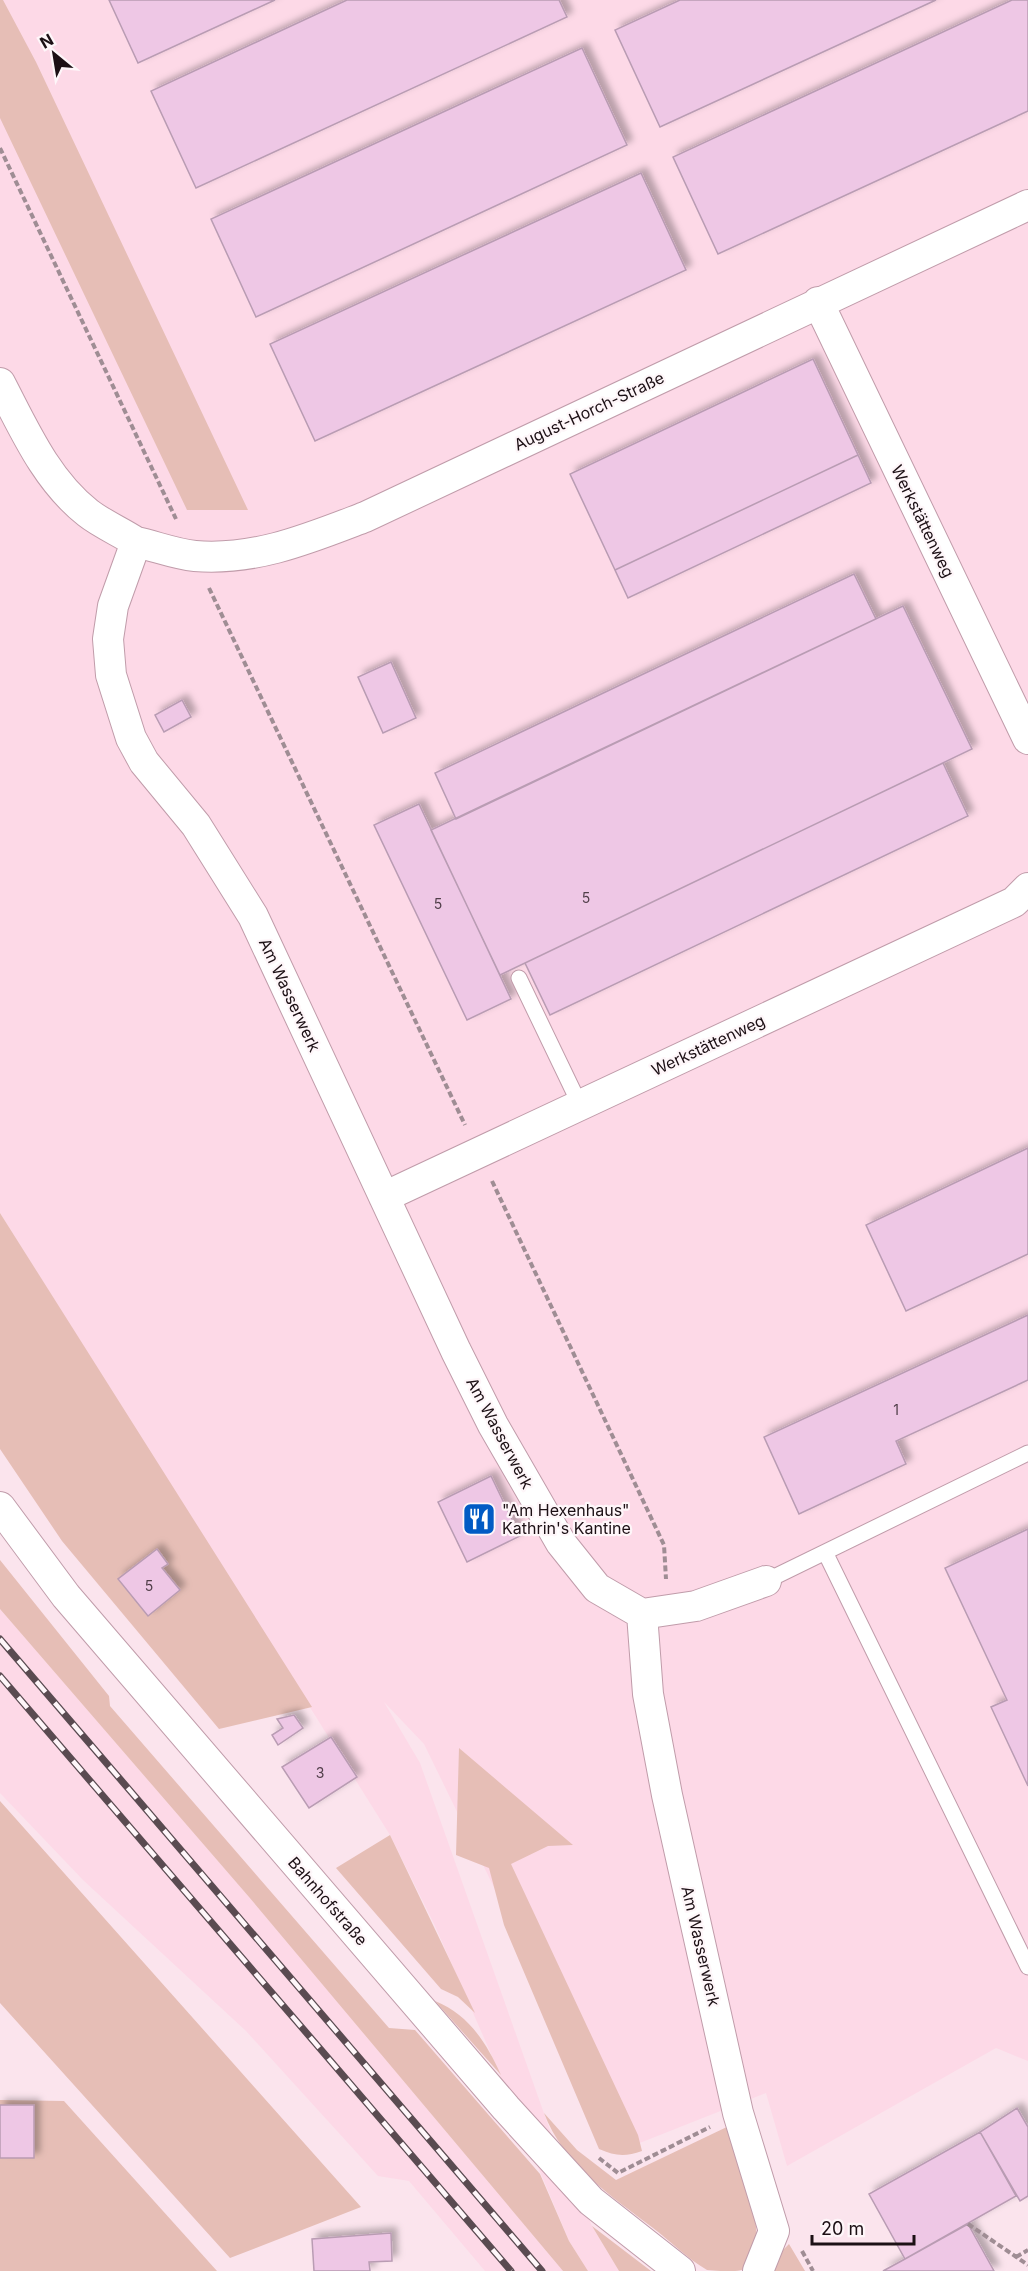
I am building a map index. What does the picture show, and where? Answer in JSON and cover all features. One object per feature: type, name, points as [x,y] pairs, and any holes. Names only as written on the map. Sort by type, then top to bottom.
[{"type":"street","name":"August-Horch-Straße","points":[[136,542],[194,556],[242,555],[288,546],[365,517],[1028,205]]},
{"type":"street","name":"Werkstättenweg","points":[[818,302],[1028,740]]},
{"type":"street","points":[[0,383],[36,452],[61,485],[88,513],[136,542]]},
{"type":"street","name":"Am Wasserwerk","points":[[136,542],[113,606],[108,639],[111,675],[131,738],[144,762],[196,825],[253,916],[384,1197],[494,1425],[561,1543],[597,1588],[655,1612],[648,1694],[667,1795],[738,2113],[774,2231],[758,2271]]},
{"type":"street","name":"Werkstättenweg","points":[[384,1197],[1014,902],[1028,888]]},
{"type":"street","name":"Bahnhofstraße","points":[[0,1508],[66,1596],[506,2108],[591,2201],[680,2271]]},
{"type":"street","points":[[655,1612],[696,1606],[766,1581]]},
{"type":"lane","points":[[519,978],[580,1105]]},
{"type":"lane","points":[[766,1581],[826,1554],[1028,1453]]},
{"type":"lane","points":[[826,1554],[1028,1967]]},
{"type":"path","points":[[0,148],[664,1545],[655,1612]]},
{"type":"path","points":[[591,2152],[618,2173],[738,2113]]},
{"type":"path","points":[[968,2224],[1028,2265]]},
{"type":"path","points":[[1016,2257],[1028,2250]]},
{"type":"shaded area","points":[[0,0],[1028,0],[1028,2061],[996,2048],[787,2166],[766,2093],[622,2150],[424,1744],[384,1702],[420,1763],[552,2136],[592,2226],[619,2271],[588,2271],[569,2241],[435,1926],[390,1835],[0,1213]]},
{"type":"shaded area","points":[[0,0],[3,0],[36,62],[248,510],[187,510],[0,118]]},
{"type":"shaded area","points":[[0,1213],[312,1707],[219,1729],[62,1541],[0,1449]]},
{"type":"shaded area","points":[[0,1560],[109,1696],[110,1706],[389,2028],[415,2030],[540,2174],[569,2241],[588,2271],[563,2271],[249,1897],[0,1609]]},
{"type":"shaded area","points":[[0,1609],[249,1897],[563,2271],[485,2271],[409,2181],[378,2176],[246,2031],[83,1880],[0,1793]]},
{"type":"shaded area","points":[[459,1748],[573,1845],[548,1846],[511,1864],[638,2135],[642,2151],[620,2155],[599,2149],[504,1925],[489,1868],[456,1855]]},
{"type":"shaded area","points":[[0,1801],[361,2207],[230,2258],[0,2003]]},
{"type":"shaded area","points":[[390,1835],[475,2013],[458,1997],[441,1989],[336,1868]]},
{"type":"shaded area","points":[[435,2001],[467,2022],[489,2051],[501,2075]]},
{"type":"shaded area","points":[[0,2100],[64,2101],[217,2271],[0,2271]]},
{"type":"shaded area","points":[[544,2113],[577,2150],[616,2180],[731,2125],[753,2206],[756,2230],[755,2251],[749,2265],[735,2271],[707,2270],[693,2261],[590,2178],[563,2148]]},
{"type":"shaded area","points":[[592,2226],[651,2271],[619,2271]]},
{"type":"shaded area","points":[[789,2244],[805,2271],[772,2271],[782,2251]]},
{"type":"building","points":[[109,0],[275,0],[138,63]]},
{"type":"building","points":[[347,0],[559,0],[567,17],[196,188],[151,91]]},
{"type":"building","points":[[680,0],[936,0],[660,127],[615,30]]},
{"type":"building","points":[[1012,0],[1028,0],[1028,111],[718,254],[673,157]]},
{"type":"building","points":[[582,48],[627,145],[256,317],[211,219]]},
{"type":"building","points":[[641,173],[686,270],[315,441],[270,344]]},
{"type":"building","points":[[813,359],[858,455],[615,570],[570,474]]},
{"type":"building","points":[[858,455],[871,483],[628,598],[615,570]]},
{"type":"building","points":[[854,574],[876,619],[456,819],[435,773]]},
{"type":"building","points":[[903,606],[972,749],[500,975],[431,830]]},
{"type":"building","points":[[391,662],[416,718],[383,733],[358,677]]},
{"type":"building","points":[[182,700],[191,717],[164,732],[155,715]]},
{"type":"building","points":[[943,763],[968,816],[550,1015],[525,963]]},
{"type":"building","points":[[419,804],[511,999],[467,1020],[374,825]]},
{"type":"building","points":[[1028,1148],[1028,1254],[906,1311],[866,1225]]},
{"type":"building","points":[[1028,1315],[1028,1380],[896,1441],[906,1464],[799,1514],[764,1437]]},
{"type":"building","name":"\"Am Hexenhaus\" Kathrin's Kantine","points":[[491,1476],[520,1536],[467,1562],[438,1502]]},
{"type":"building","points":[[1028,1529],[1028,1786],[991,1707],[1007,1700],[945,1568]]},
{"type":"building","points":[[157,1549],[168,1564],[162,1568],[180,1590],[148,1616],[118,1579]]},
{"type":"building","points":[[294,1715],[303,1728],[278,1745],[272,1735],[283,1728],[277,1719]]},
{"type":"building","points":[[331,1737],[357,1777],[309,1808],[282,1767]]},
{"type":"building","points":[[0,2105],[34,2105],[34,2158],[0,2158]]},
{"type":"building","points":[[1017,2108],[1028,2127],[1028,2196],[1020,2201],[980,2132]]},
{"type":"building","points":[[980,2132],[1016,2196],[905,2259],[869,2194]]},
{"type":"building","points":[[968,2224],[994,2271],[883,2271],[905,2259]]},
{"type":"building","points":[[391,2233],[392,2261],[369,2262],[370,2271],[314,2271],[312,2239]]},
{"type":"railway","points":[[0,1639],[542,2271]]},
{"type":"railway","points":[[0,1676],[511,2271]]},
{"type":"place","name":"\"Am Hexenhaus\" Kathrin's Kantine","points":[[479,1519]]}]
